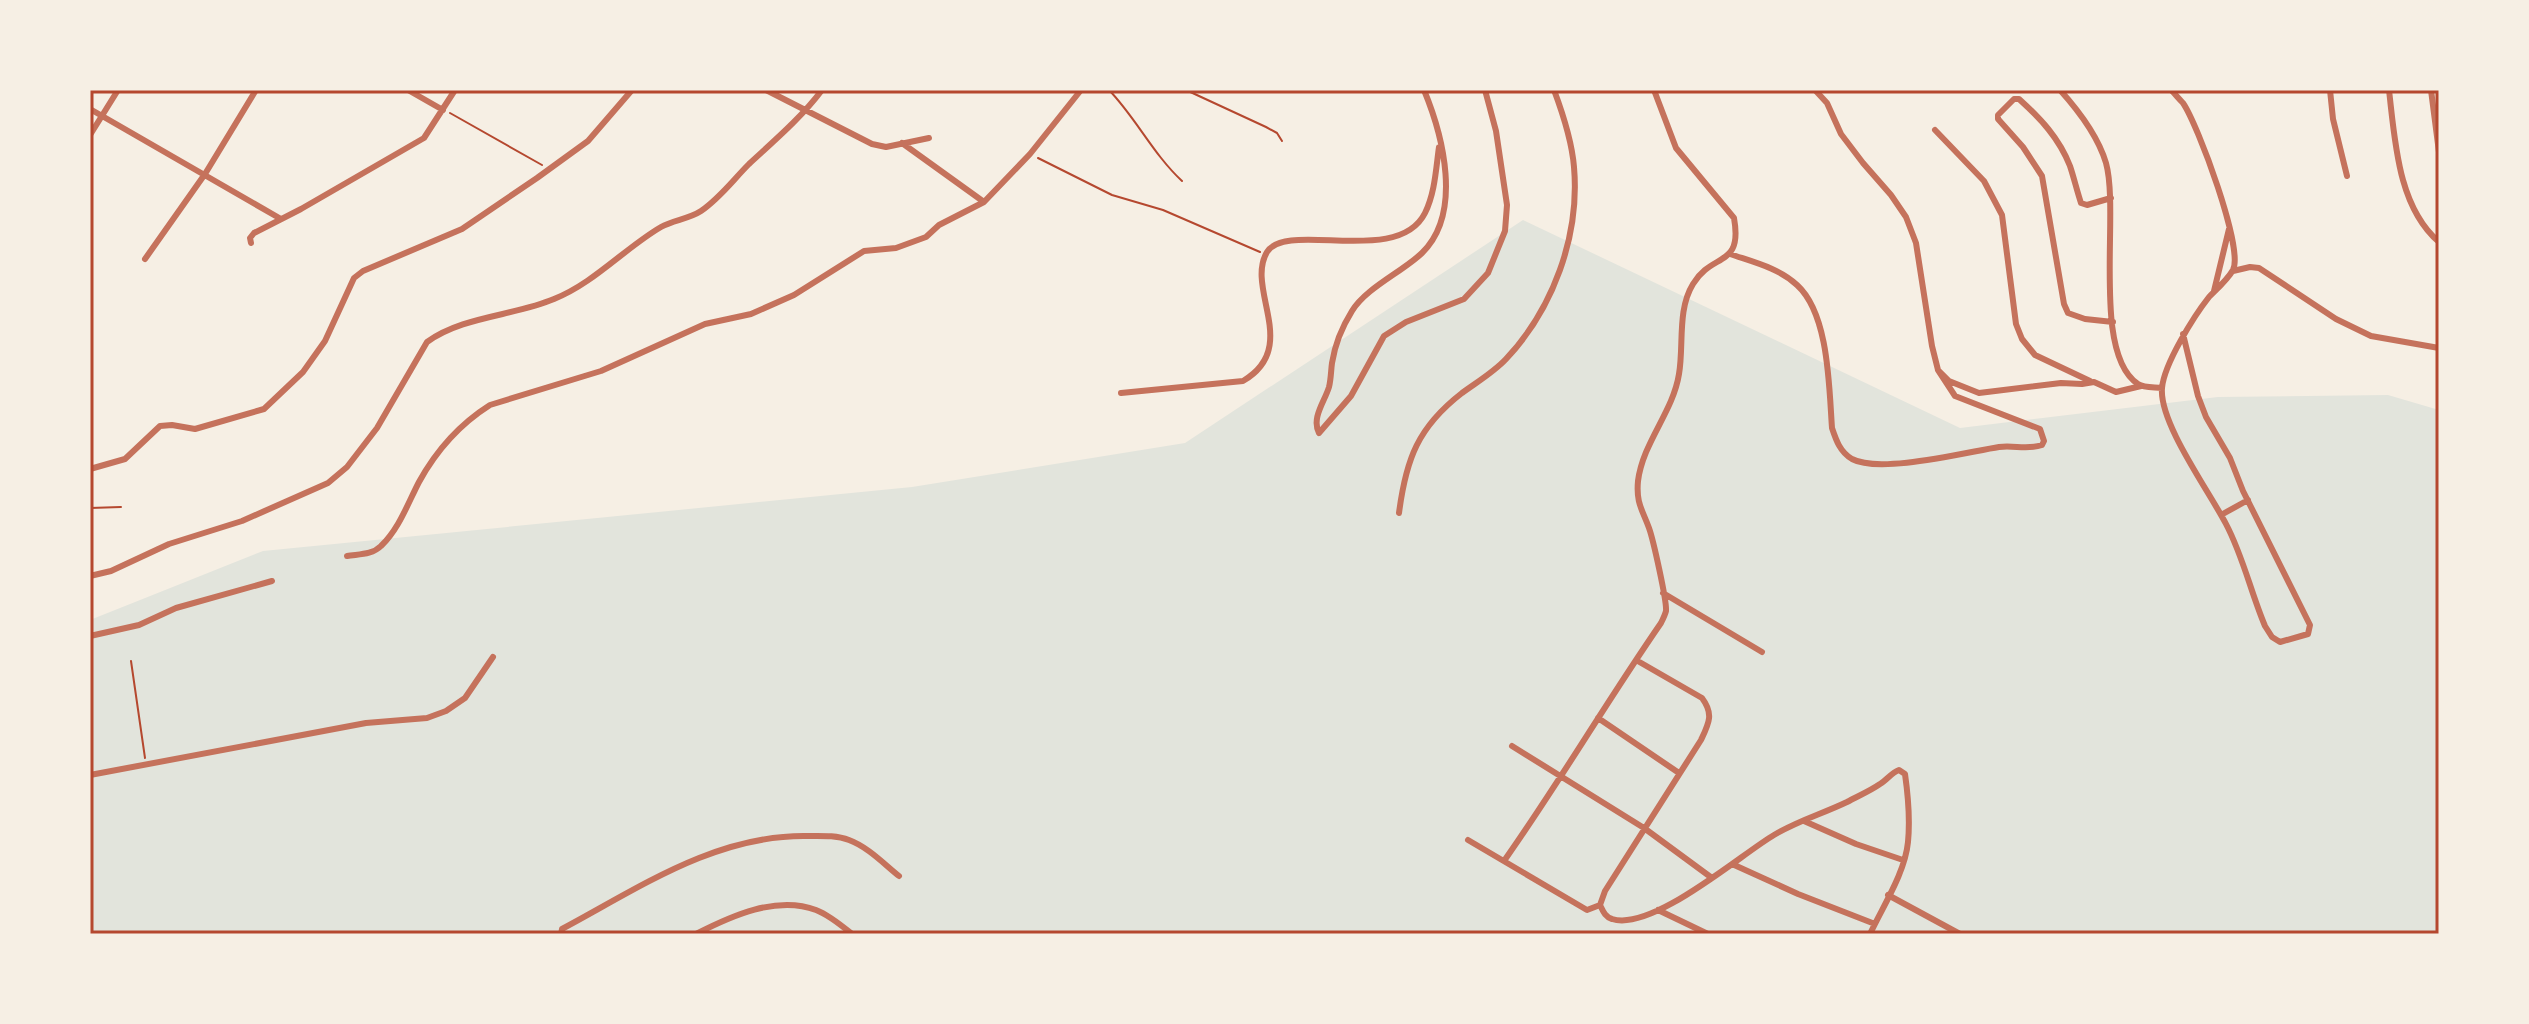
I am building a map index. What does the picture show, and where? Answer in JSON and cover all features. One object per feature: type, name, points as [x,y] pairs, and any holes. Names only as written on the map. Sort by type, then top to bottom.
[{"type":"street","points":[[90,135],[118,90]]},
{"type":"street","points":[[145,259],[205,174],[256,90]]},
{"type":"street","points":[[408,90],[443,110]]},
{"type":"street","points":[[251,243],[254,233],[424,138],[455,90]]},
{"type":"street","points":[[90,469],[125,459],[160,426],[195,429],[264,409],[303,372],[325,341],[354,278],[363,271],[462,229],[588,141],[632,90]]},
{"type":"street","points":[[766,90],[872,144],[886,147],[929,138]]},
{"type":"street","points":[[90,576],[111,571],[169,544],[242,521],[328,483],[347,467],[377,428],[427,342],[437,335],[482,319],[524,310],[558,298],[662,226],[698,214],[726,192],[747,167],[807,110],[822,90]]},
{"type":"street","points":[[347,556],[370,553],[381,547],[439,450],[469,420],[490,405],[601,371],[705,324],[751,314],[794,295],[856,254],[896,248],[926,237],[939,225],[984,202],[1030,154],[1081,90]]},
{"type":"street","points":[[1424,90],[1446,168],[1446,205],[1424,251],[1353,309],[1336,342],[1329,387],[1320,406],[1316,427],[1319,433],[1351,396],[1384,336],[1406,322],[1464,299],[1488,273],[1505,231],[1507,205],[1496,131],[1485,90]]},
{"type":"street","points":[[1399,513],[1404,476],[1416,447],[1434,417],[1504,362],[1532,329],[1550,296],[1565,252],[1574,208],[1574,166],[1554,90]]},
{"type":"street","points":[[1504,861],[1563,777],[1661,623],[1666,610],[1649,528],[1640,512],[1638,486],[1642,458],[1673,397],[1680,373],[1686,298],[1694,281],[1730,254],[1736,244],[1736,232],[1734,218],[1676,148],[1654,90]]},
{"type":"street","points":[[1730,254],[1772,269],[1797,285],[1809,300],[1818,319],[1832,428],[1842,450],[1852,459],[1866,463],[1918,462],[2014,445],[2036,448],[2042,445],[2044,441],[2040,429],[1955,396],[1938,370],[1916,243],[1906,217],[1841,134],[1827,103],[1815,90]]},
{"type":"street","points":[[2060,90],[2088,126],[2106,162],[2111,198],[2109,286],[2113,322],[2122,364],[2128,375],[2141,386]]},
{"type":"street","points":[[2171,90],[2183,104],[2206,152],[2236,262],[2233,271],[2183,334],[2162,388],[2166,413],[2221,515],[2272,637],[2280,642],[2308,634],[2310,625],[2198,396],[2183,334]]},
{"type":"street","points":[[2330,90],[2333,119],[2347,176]]},
{"type":"street","points":[[2389,90],[2393,127],[2408,196],[2420,223],[2439,242]]},
{"type":"street","points":[[2431,90],[2439,152]]},
{"type":"street","points":[[2111,198],[2087,205],[2081,203],[2071,169],[2059,144],[2040,118],[2019,99],[2014,99],[1998,115],[1999,121],[2023,147],[2042,176],[2068,313],[2085,319],[2113,322]]},
{"type":"street","points":[[90,109],[281,219]]},
{"type":"street","points":[[1935,130],[1984,181],[2002,215],[2016,324],[2022,339],[2035,355],[2116,392],[2141,386],[2162,388]]},
{"type":"street","points":[[902,143],[984,202]]},
{"type":"street","points":[[1121,393],[1243,381],[1251,375],[1262,361],[1271,332],[1263,285],[1266,254],[1270,248],[1286,241],[1396,237],[1413,227],[1425,214],[1440,143]]},
{"type":"street","points":[[2214,292],[2229,229]]},
{"type":"street","points":[[2233,271],[2259,268],[2336,319],[2371,336],[2439,348]]},
{"type":"street","points":[[1938,370],[1949,381],[1979,393],[2094,382]]},
{"type":"street","points":[[2221,515],[2248,500]]},
{"type":"street","points":[[90,636],[139,625],[176,608],[272,581]]},
{"type":"street","points":[[1663,593],[1762,652]]},
{"type":"street","points":[[90,775],[366,723],[427,718],[446,711],[465,698],[493,657]]},
{"type":"street","points":[[1636,660],[1702,698],[1709,708],[1711,719],[1605,891],[1600,905],[1605,915],[1615,920],[1633,919],[1658,910],[1798,821],[1903,860]]},
{"type":"street","points":[[1598,718],[1679,773]]},
{"type":"street","points":[[1512,746],[1644,828],[1712,878]]},
{"type":"street","points":[[1804,821],[1881,784],[1899,770],[1905,774],[1908,843],[1870,934]]},
{"type":"street","points":[[561,934],[562,929],[674,868],[721,850],[762,841],[794,836],[847,839],[861,846],[899,876]]},
{"type":"street","points":[[1468,840],[1587,910],[1600,905]]},
{"type":"street","points":[[1732,864],[1875,924]]},
{"type":"street","points":[[1888,895],[1960,934]]},
{"type":"street","points":[[696,934],[745,913],[792,905],[816,910],[852,934]]},
{"type":"street","points":[[1658,910],[1708,934]]},
{"type":"path","points":[[1109,90],[1164,165],[1182,181]]},
{"type":"path","points":[[1186,90],[1266,127],[1277,133],[1282,141]]},
{"type":"path","points":[[443,110],[550,169]]},
{"type":"path","points":[[1030,154],[1112,195],[1163,210],[1266,254]]},
{"type":"path","points":[[90,508],[121,507]]},
{"type":"path","points":[[131,661],[146,763]]},
{"type":"shaded area","points":[[1523,220],[1960,428],[2218,397],[2388,395],[2439,410],[2439,934],[90,934],[90,620],[263,551],[912,487],[1185,443]]}]
